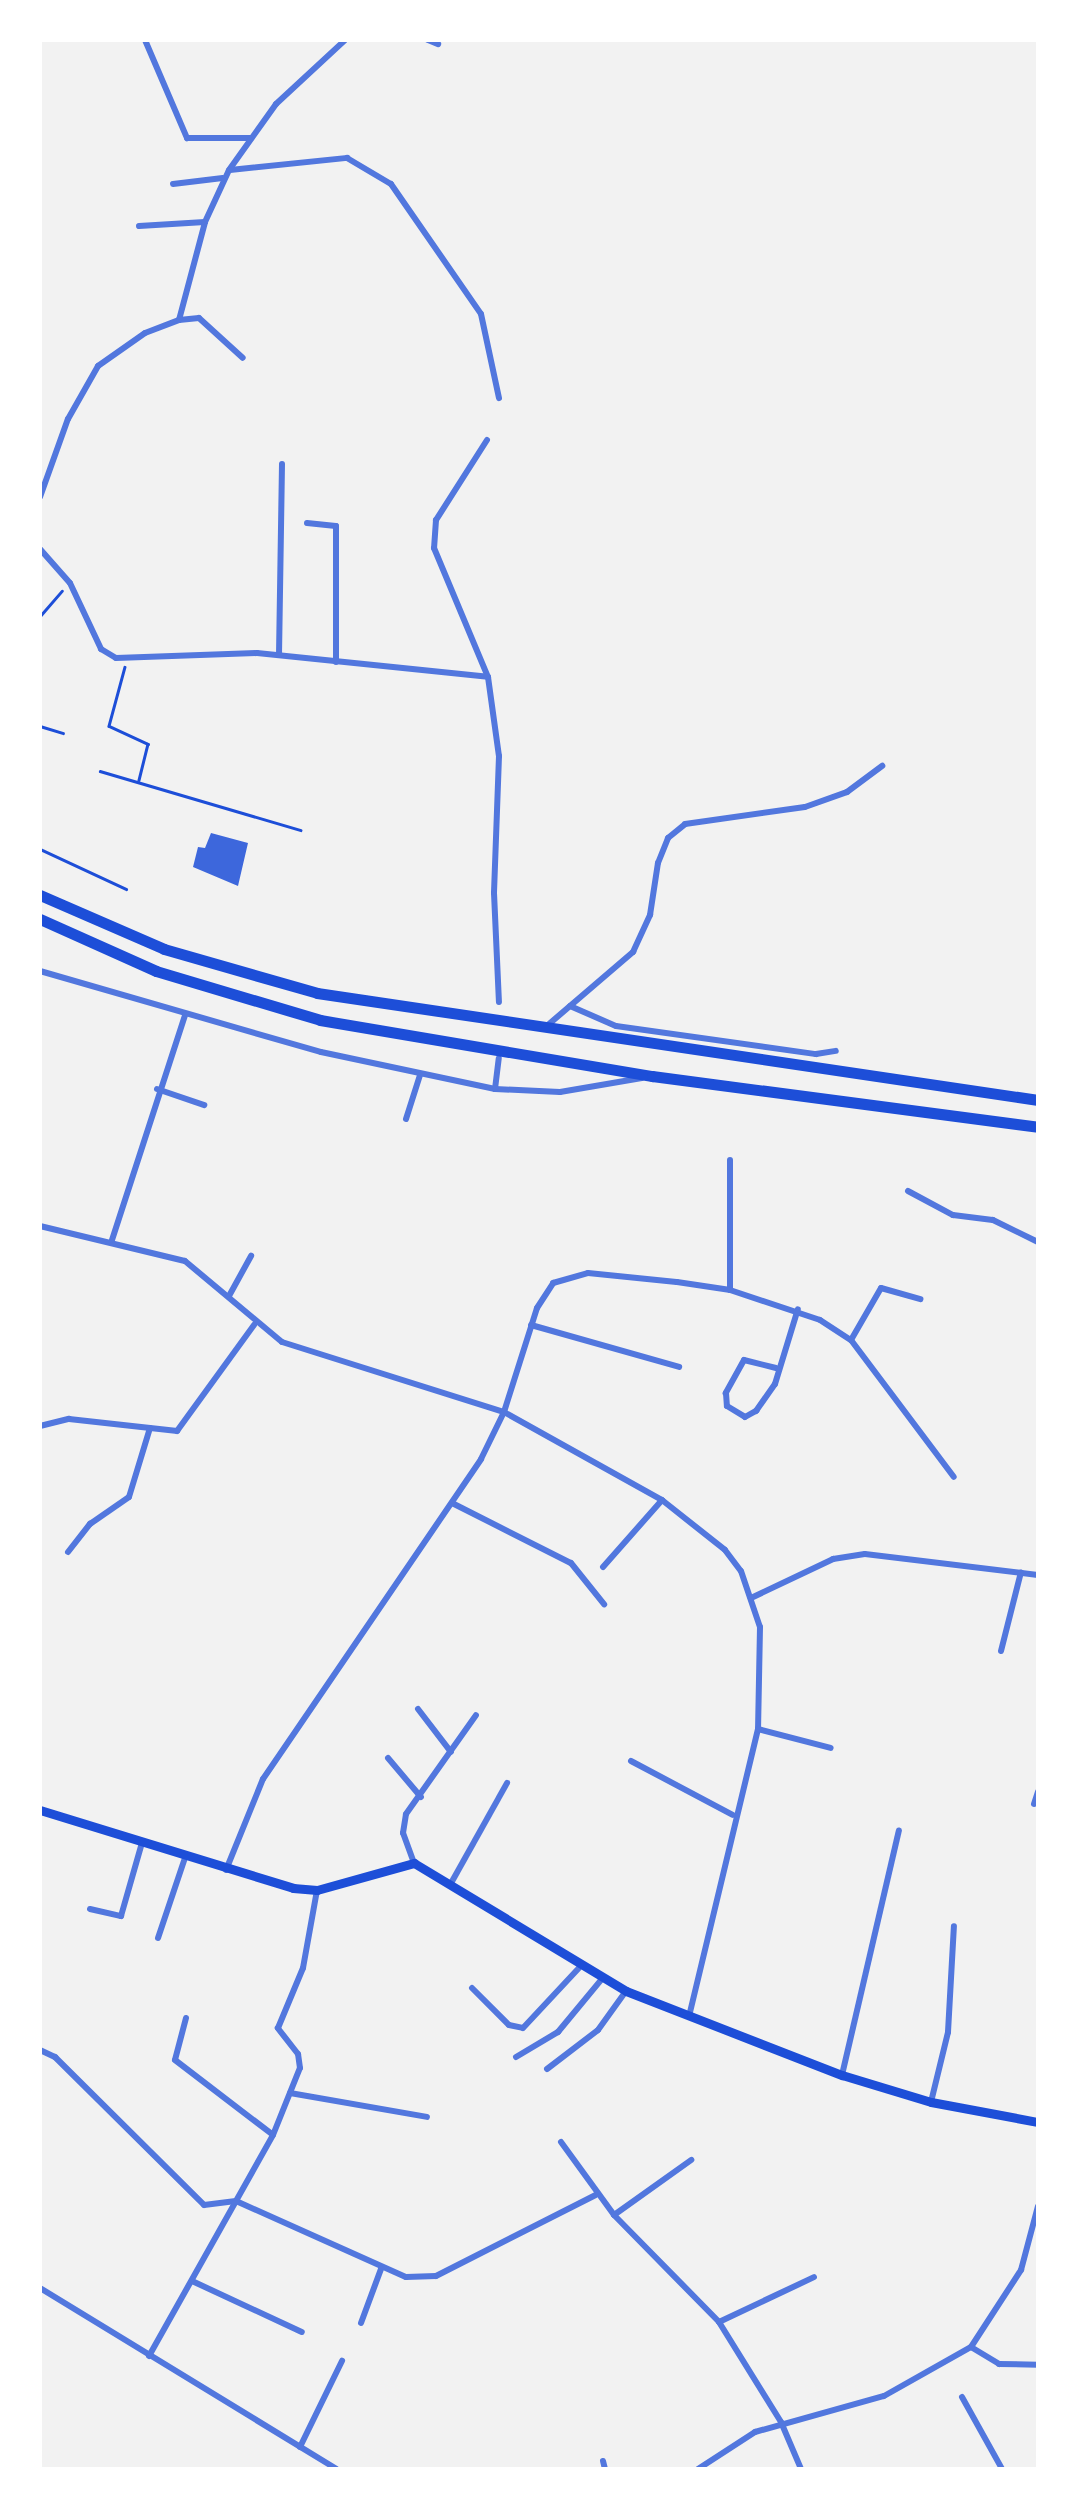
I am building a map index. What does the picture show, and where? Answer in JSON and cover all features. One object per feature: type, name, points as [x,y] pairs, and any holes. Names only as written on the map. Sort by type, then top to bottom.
[{"type":"highway","points":[[40,896],[164,950],[318,993],[1038,1100]]},
{"type":"highway","points":[[40,919],[156,971],[320,1020],[652,1076],[1038,1128]]},
{"type":"main road","points":[[40,1810],[226,1871],[317,1890],[414,1862],[579,1968],[626,1991],[842,2074],[931,2102],[1038,2122]]},
{"type":"street","points":[[144,40],[182,133],[197,140],[251,138]]},
{"type":"street","points":[[179,320],[205,222],[226,174],[276,104],[345,40]]},
{"type":"street","points":[[428,40],[438,44]]},
{"type":"street","points":[[173,184],[347,158],[391,184],[482,314],[499,398]]},
{"type":"street","points":[[139,226],[205,222]]},
{"type":"street","points":[[40,497],[68,419],[98,366],[145,334],[179,320],[205,321],[243,358]]},
{"type":"street","points":[[487,440],[436,520],[434,548],[488,678],[498,756],[499,1002]]},
{"type":"street","points":[[279,655],[282,464]]},
{"type":"street","points":[[307,523],[336,526],[336,662]]},
{"type":"street","points":[[40,548],[70,582],[101,648],[127,660],[279,655],[488,678]]},
{"type":"street","points":[[550,1024],[633,952],[650,915],[658,863],[668,838],[685,824],[806,806],[847,792],[882,766]]},
{"type":"street","points":[[40,971],[185,1015],[420,1074],[496,1088],[560,1092],[652,1076]]},
{"type":"street","points":[[570,1006],[616,1026],[816,1054],[836,1051]]},
{"type":"street","points":[[112,1240],[185,1015]]},
{"type":"street","points":[[496,1088],[501,1070],[499,1058]]},
{"type":"street","points":[[501,1070],[512,1058]]},
{"type":"street","points":[[406,1119],[420,1074]]},
{"type":"street","points":[[158,1089],[204,1106]]},
{"type":"street","points":[[730,1160],[730,1290]]},
{"type":"street","points":[[908,1191],[953,1215],[993,1220],[1038,1242]]},
{"type":"street","points":[[40,1226],[112,1240],[184,1261],[229,1296],[254,1324],[308,1355],[504,1412],[662,1500],[725,1550],[751,1598],[760,1627],[758,1729],[733,1815],[689,2016]]},
{"type":"street","points":[[229,1296],[251,1256]]},
{"type":"street","points":[[226,1871],[263,1780],[452,1503],[504,1412],[544,1294],[568,1277],[588,1273],[730,1290],[798,1310],[851,1340],[954,1477]]},
{"type":"street","points":[[851,1340],[881,1288],[920,1300]]},
{"type":"street","points":[[776,1368],[744,1360],[726,1393],[727,1406],[751,1415],[775,1384],[776,1368],[798,1310]]},
{"type":"street","points":[[40,1426],[69,1419],[170,1433],[186,1425],[254,1324]]},
{"type":"street","points":[[532,1326],[679,1367]]},
{"type":"street","points":[[68,1552],[90,1524],[129,1496],[150,1428]]},
{"type":"street","points":[[603,1566],[662,1500]]},
{"type":"street","points":[[452,1503],[571,1563],[604,1604]]},
{"type":"street","points":[[751,1598],[832,1560],[865,1554],[1038,1575]]},
{"type":"street","points":[[1000,1651],[1021,1572]]},
{"type":"street","points":[[418,1709],[451,1752]]},
{"type":"street","points":[[414,1862],[402,1823],[476,1715]]},
{"type":"street","points":[[758,1729],[830,1748]]},
{"type":"street","points":[[388,1758],[420,1797]]},
{"type":"street","points":[[631,1761],[733,1815]]},
{"type":"street","points":[[450,1885],[507,1783]]},
{"type":"street","points":[[1034,1804],[1038,1792]]},
{"type":"street","points":[[842,2074],[899,1832]]},
{"type":"street","points":[[90,1909],[121,1916],[142,1844]]},
{"type":"street","points":[[158,1938],[185,1858]]},
{"type":"street","points":[[149,2356],[273,2135],[290,2092],[300,2062],[278,2028],[303,1968],[317,1890]]},
{"type":"street","points":[[931,2102],[948,2032],[954,1926]]},
{"type":"street","points":[[472,1988],[509,2025],[523,2028],[579,1968]]},
{"type":"street","points":[[516,2057],[558,2032],[602,1980]]},
{"type":"street","points":[[547,2069],[598,2030],[626,1991]]},
{"type":"street","points":[[186,2018],[175,2060],[273,2135]]},
{"type":"street","points":[[40,2050],[55,2056],[204,2205],[236,2202],[381,2269],[436,2276],[596,2195]]},
{"type":"street","points":[[290,2092],[427,2117]]},
{"type":"street","points":[[561,2142],[614,2216],[719,2322],[781,2422],[802,2469]]},
{"type":"street","points":[[614,2216],[691,2160]]},
{"type":"street","points":[[698,2469],[739,2440],[781,2422],[884,2396],[970,2347],[1021,2270],[1038,2206]]},
{"type":"street","points":[[360,2323],[381,2269]]},
{"type":"street","points":[[719,2322],[814,2277]]},
{"type":"street","points":[[192,2281],[302,2332]]},
{"type":"street","points":[[40,2288],[336,2469]]},
{"type":"street","points":[[970,2347],[998,2364],[1038,2364]]},
{"type":"street","points":[[300,2448],[342,2361]]},
{"type":"street","points":[[962,2397],[1002,2469]]},
{"type":"path","points":[[40,616],[70,582]]},
{"type":"path","points":[[127,660],[109,726],[148,744],[139,782]]},
{"type":"path","points":[[40,726],[63,734]]},
{"type":"path","points":[[100,771],[301,830]]},
{"type":"path","points":[[40,848],[126,890]]},
{"type":"building","points":[[211,833],[248,843],[238,886],[193,867],[198,847],[205,848]]}]
